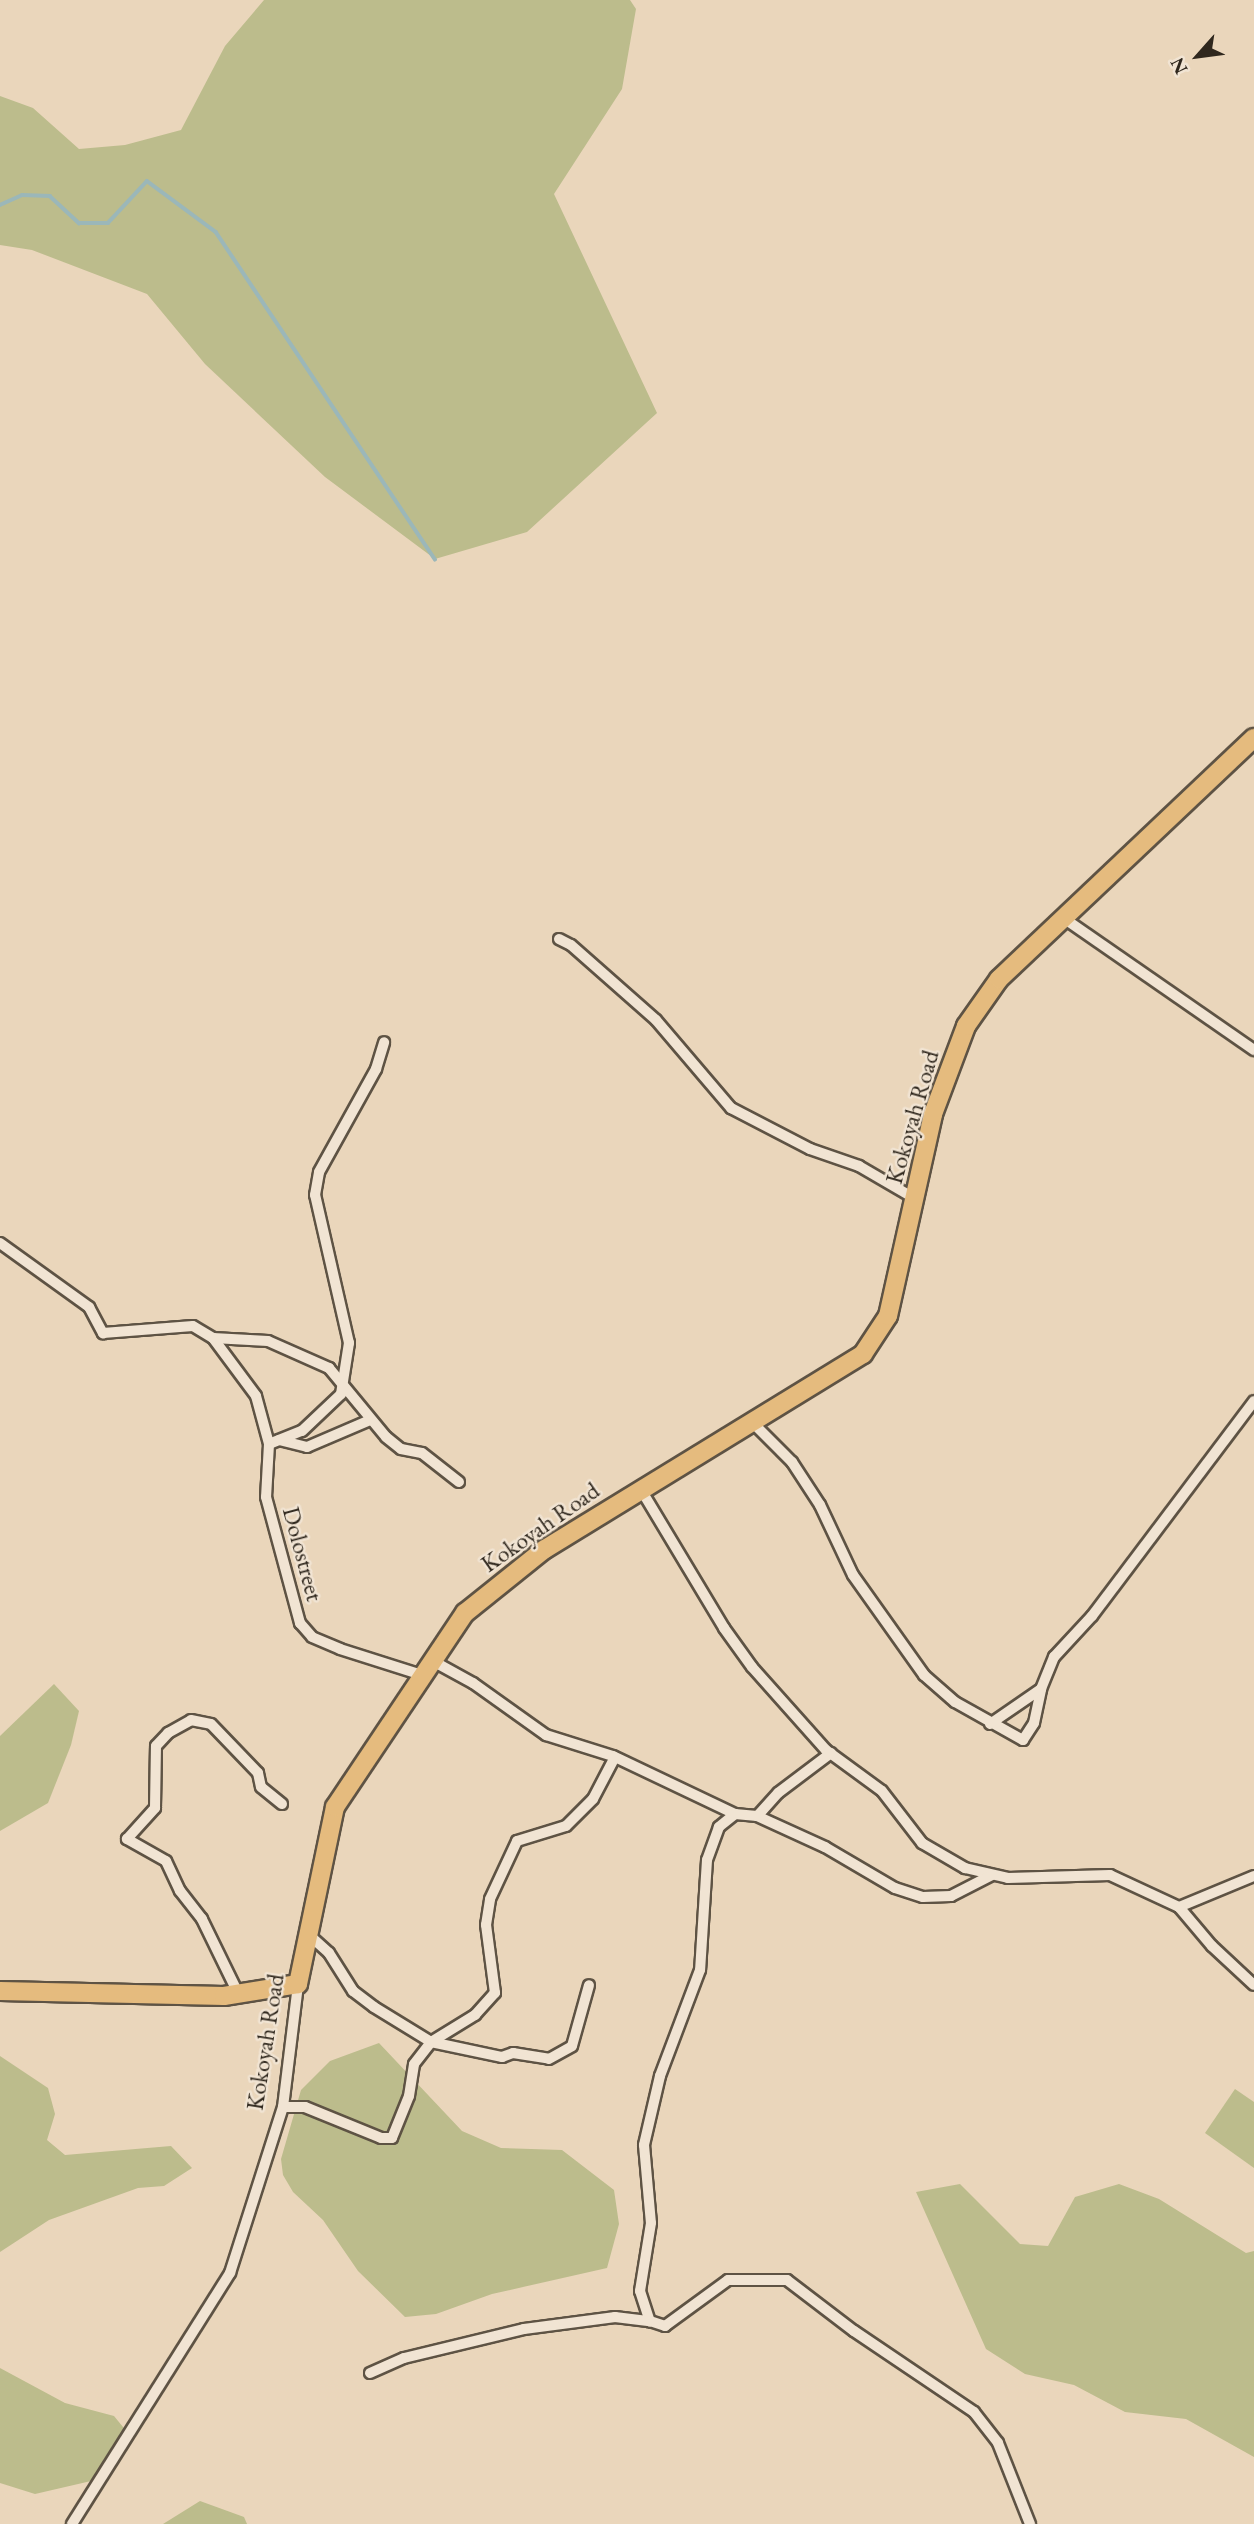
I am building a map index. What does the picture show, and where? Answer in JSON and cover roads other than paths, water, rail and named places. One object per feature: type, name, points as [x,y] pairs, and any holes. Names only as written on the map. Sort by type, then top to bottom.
[{"type":"main road","name":"Kokoyah Road","points":[[298,1984],[335,1807],[465,1613],[497,1584],[640,1488],[846,1368],[869,1346],[888,1316],[933,1114],[966,1026],[999,979],[1254,738]]},
{"type":"main road","points":[[0,1991],[239,1995],[298,1984]]},
{"type":"street","points":[[1062,917],[1254,1049]]},
{"type":"street","points":[[559,939],[571,945],[656,1020],[731,1108],[810,1149],[859,1166],[914,1198]]},
{"type":"street","points":[[274,1442],[302,1431],[342,1389],[349,1343],[315,1195],[319,1172],[376,1069],[384,1042]]},
{"type":"street","points":[[0,1243],[89,1307],[103,1333],[193,1326],[213,1338],[282,1345],[330,1368],[342,1389],[401,1449],[422,1453],[459,1482]]},
{"type":"street","name":"Dolostreet","points":[[213,1338],[256,1396],[274,1442],[266,1497],[300,1623],[312,1637],[331,1645],[427,1667],[473,1683],[546,1735],[615,1758],[735,1814],[757,1816],[825,1847],[895,1888],[923,1897],[951,1896],[993,1875]]},
{"type":"street","points":[[754,1424],[792,1462],[820,1505],[853,1575],[924,1675],[990,1724],[1023,1740],[1034,1723],[1041,1689],[1054,1657],[1093,1616],[1254,1401]]},
{"type":"street","points":[[274,1442],[307,1447],[370,1420]]},
{"type":"street","points":[[640,1488],[724,1628],[805,1730],[831,1753],[883,1791],[922,1843],[965,1868],[993,1875],[1110,1875],[1179,1907],[1212,1946],[1254,1984]]},
{"type":"street","points":[[990,1724],[1041,1689]]},
{"type":"street","points":[[239,1995],[202,1919],[180,1891],[166,1861],[127,1839],[155,1808],[156,1746],[168,1733],[191,1720],[211,1724],[258,1773],[261,1787],[282,1804]]},
{"type":"street","points":[[757,1816],[778,1793],[831,1753]]},
{"type":"street","points":[[283,2107],[304,2107],[381,2138],[392,2138],[409,2096],[414,2064],[431,2042],[475,2015],[495,1993],[486,1925],[490,1899],[517,1841],[566,1826],[593,1799],[615,1758]]},
{"type":"street","points":[[650,2321],[640,2291],[651,2223],[644,2145],[660,2076],[700,1970],[708,1860],[719,1828],[735,1814]]},
{"type":"street","points":[[1179,1907],[1254,1876]]},
{"type":"street","points":[[308,1934],[329,1953],[353,1991],[431,2042],[502,2057],[513,2053],[549,2059],[572,2046],[589,1985]]},
{"type":"street","name":"Kokoyah Road","points":[[72,2524],[230,2273],[283,2107],[298,1984]]},
{"type":"street","points":[[370,2373],[404,2358],[524,2329],[615,2317],[650,2321],[665,2326],[728,2280],[787,2280],[854,2331],[974,2412],[1002,2452],[1030,2524]]},
{"type":"waterway","points":[[0,205],[22,195],[50,196],[79,223],[108,223],[147,181],[216,232],[435,559]]}]
